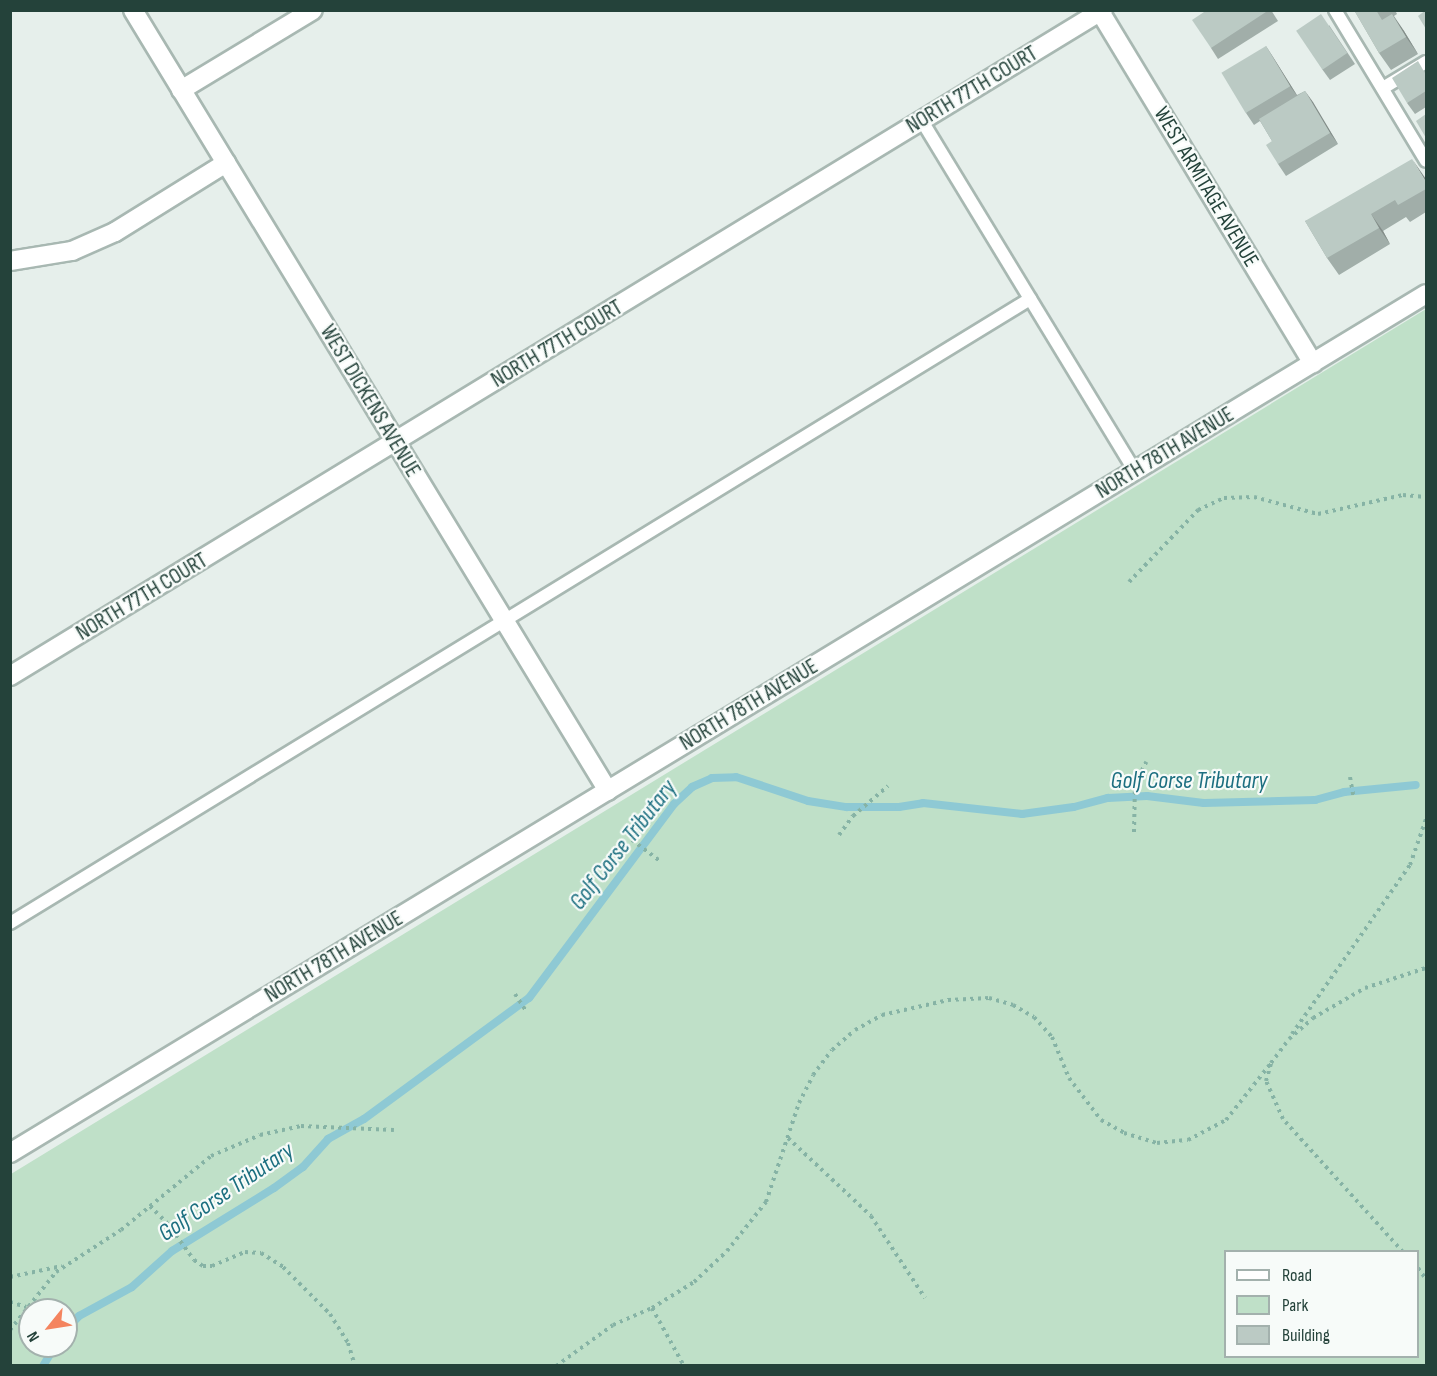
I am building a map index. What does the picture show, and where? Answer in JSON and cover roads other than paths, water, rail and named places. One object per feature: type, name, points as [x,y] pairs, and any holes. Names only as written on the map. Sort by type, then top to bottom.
[{"type":"street","name":"WEST DICKENS AVENUE","points":[[134,10],[608,791]]},
{"type":"street","points":[[182,90],[313,10]]},
{"type":"street","name":"NORTH 77TH COURT","points":[[10,676],[1101,11]]},
{"type":"street","name":"WEST ARMITAGE AVENUE","points":[[1101,11],[1313,363]]},
{"type":"street","points":[[10,261],[72,251],[115,232],[226,163]]},
{"type":"street","name":"NORTH 78TH AVENUE","points":[[10,1153],[1426,294]]},
{"type":"lane","points":[[1335,10],[1426,161]]},
{"type":"lane","points":[[1383,88],[1426,62]]},
{"type":"lane","points":[[922,121],[1135,471]]},
{"type":"lane","points":[[10,923],[1030,299]]},
{"type":"waterway","name":"Golf Corse Tributary","points":[[78,1317],[132,1287],[172,1251],[274,1188],[303,1167],[328,1139],[364,1119],[529,998],[674,804],[692,787],[712,778],[736,777],[808,801],[847,807],[899,807],[923,803],[1022,814],[1074,807],[1108,798],[1147,796],[1204,803],[1315,800],[1344,792],[1416,785]]},
{"type":"waterway","name":"Golf Corse Tributary","points":[[43,1366],[48,1358]]}]
